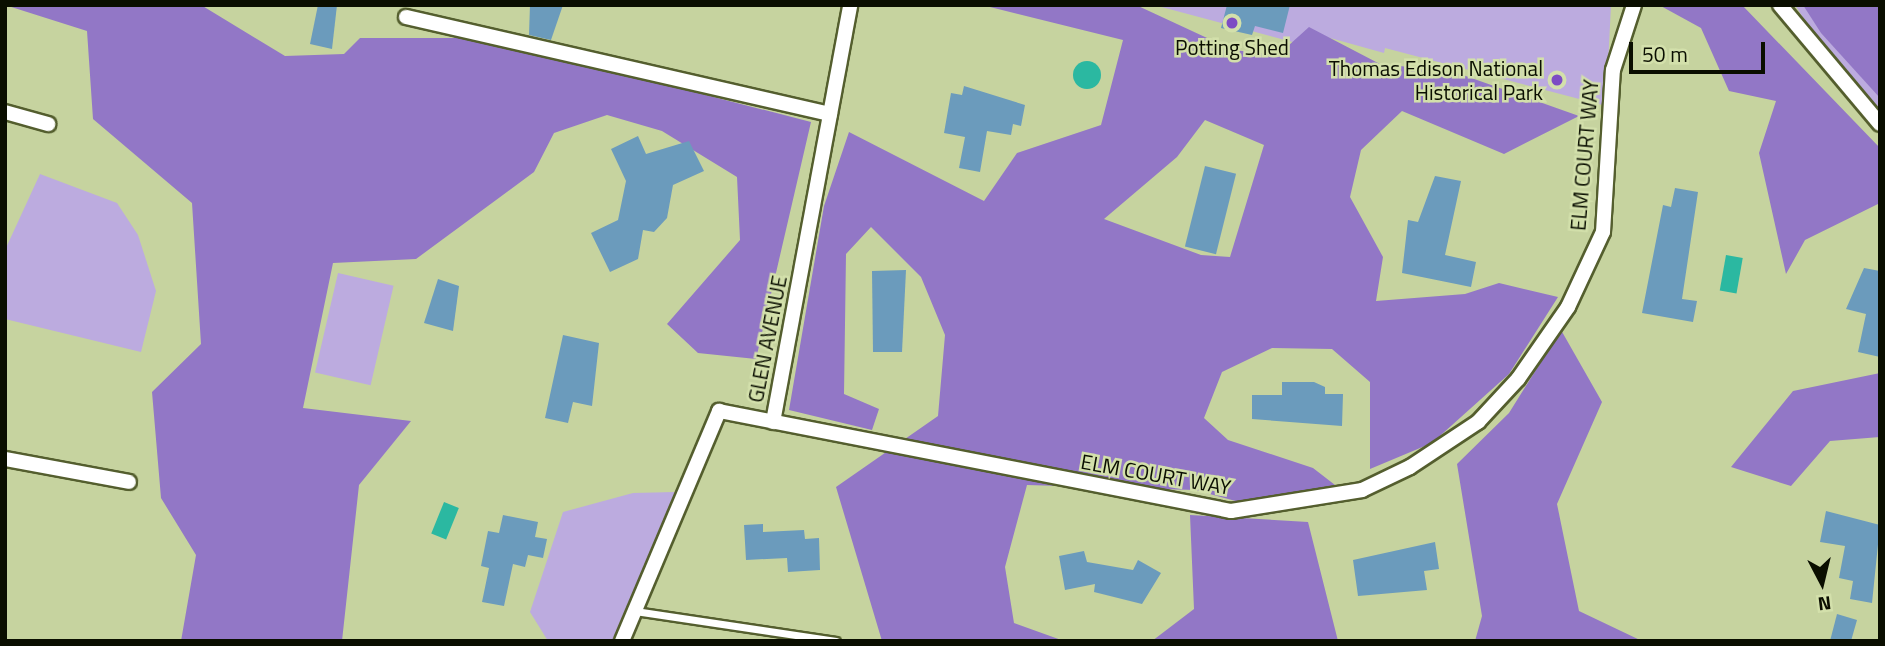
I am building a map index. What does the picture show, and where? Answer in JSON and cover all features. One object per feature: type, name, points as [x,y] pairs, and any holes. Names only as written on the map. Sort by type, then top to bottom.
[{"type":"street","name":"GLEN AVENUE","points":[[622,641],[719,411],[773,422],[850,5]]},
{"type":"street","name":"ELM COURT WAY","points":[[773,422],[1231,511],[1362,489],[1410,467],[1478,422],[1518,379],[1568,307],[1603,232],[1613,70],[1634,5]]},
{"type":"street","points":[[1780,5],[1880,124]]},
{"type":"street","points":[[406,17],[830,114]]},
{"type":"street","points":[[5,112],[48,124]]},
{"type":"street","points":[[5,459],[129,482]]},
{"type":"lane","points":[[635,611],[836,641]]},
{"type":"shaded area","points":[[5,5],[201,5],[285,56],[344,54],[360,38],[485,38],[811,122],[756,359],[698,353],[667,324],[740,240],[737,177],[662,131],[607,115],[554,133],[534,172],[416,259],[333,263],[303,408],[411,421],[359,485],[342,641],[181,641],[196,555],[161,498],[152,392],[201,344],[192,203],[93,119],[87,31]]},
{"type":"shaded area","points":[[982,5],[1136,5],[1233,50],[1278,55],[1309,27],[1378,63],[1460,74],[1579,116],[1504,154],[1402,111],[1361,150],[1350,197],[1383,257],[1376,301],[1465,294],[1499,283],[1558,297],[1509,374],[1432,443],[1370,469],[1370,382],[1332,349],[1272,348],[1222,372],[1204,418],[1228,440],[1313,468],[1335,485],[1254,506],[1195,490],[1027,485],[1005,567],[1014,623],[1064,641],[882,641],[836,487],[938,416],[945,335],[921,277],[871,227],[846,254],[844,394],[879,409],[872,430],[789,410],[824,206],[849,132],[984,201],[1017,153],[1101,125],[1123,40]],"holes":[[[1205,120],[1264,145],[1230,257],[1201,255],[1104,219],[1177,157]]]},
{"type":"shaded area","name":"Thomas Edison National Historical Park","points":[[1154,5],[1611,5],[1606,106],[1385,48],[1384,53],[1323,36],[1319,49]]},
{"type":"shaded area","points":[[1659,5],[1742,5],[1880,148],[1880,203],[1805,240],[1786,274],[1759,153],[1776,101],[1729,91],[1701,28]]},
{"type":"shaded area","points":[[1795,5],[1880,5],[1880,112],[1811,30]]},
{"type":"shaded area","points":[[1803,5],[1880,5],[1880,98],[1821,33]]},
{"type":"shaded area","points":[[40,174],[117,203],[138,235],[156,291],[141,352],[5,319],[5,250]]},
{"type":"shaded area","points":[[338,273],[394,286],[371,385],[315,372]]},
{"type":"shaded area","points":[[1561,330],[1602,402],[1557,504],[1579,611],[1642,641],[1475,641],[1482,616],[1457,464],[1509,413]]},
{"type":"shaded area","points":[[1880,373],[1880,437],[1830,441],[1791,486],[1731,467],[1793,391]]},
{"type":"shaded area","points":[[675,492],[613,641],[548,641],[530,612],[563,512],[633,493]]},
{"type":"shaded area","points":[[1190,515],[1308,522],[1338,641],[1152,641],[1194,609]]},
{"type":"water","points":[[1087,61],[1097,65],[1101,75],[1097,85],[1087,89],[1077,85],[1073,75],[1077,65]]},
{"type":"water","points":[[1726,255],[1743,258],[1736,293],[1720,290]]},
{"type":"water","points":[[444,502],[459,508],[446,540],[431,534]]},
{"type":"building","points":[[318,5],[337,5],[332,49],[310,44]]},
{"type":"building","points":[[530,5],[563,5],[551,40],[529,35]]},
{"type":"building","points":[[1227,5],[1290,5],[1283,33],[1255,26],[1252,35],[1221,28]]},
{"type":"building","points":[[964,86],[1025,105],[1021,126],[1013,124],[1011,135],[987,131],[980,172],[959,168],[965,137],[944,133],[951,93],[962,95]]},
{"type":"building","points":[[638,136],[646,154],[689,141],[704,171],[673,185],[667,218],[654,232],[643,230],[638,259],[610,272],[591,233],[618,220],[626,181],[611,149]]},
{"type":"building","points":[[1205,166],[1236,174],[1216,254],[1185,247]]},
{"type":"building","points":[[1435,176],[1461,181],[1445,255],[1476,262],[1471,287],[1402,273],[1408,220],[1418,222]]},
{"type":"building","points":[[1675,188],[1698,192],[1682,299],[1697,301],[1693,322],[1642,313],[1663,205],[1671,207]]},
{"type":"building","points":[[1864,268],[1880,271],[1880,357],[1858,352],[1866,314],[1846,309]]},
{"type":"building","points":[[906,270],[902,352],[873,352],[872,271]]},
{"type":"building","points":[[438,279],[459,286],[453,331],[424,323]]},
{"type":"building","points":[[563,335],[599,343],[592,406],[573,402],[568,423],[545,418]]},
{"type":"building","points":[[1282,382],[1314,382],[1325,387],[1325,394],[1343,394],[1342,426],[1252,419],[1252,395],[1282,395]]},
{"type":"building","points":[[1826,511],[1880,525],[1872,603],[1850,599],[1853,581],[1839,578],[1845,546],[1820,542]]},
{"type":"building","points":[[503,515],[538,522],[535,537],[547,539],[543,558],[528,555],[525,567],[513,564],[504,606],[482,602],[489,568],[481,566],[488,531],[499,533]]},
{"type":"building","points":[[763,524],[763,532],[804,530],[805,539],[819,538],[820,570],[788,572],[787,558],[746,560],[744,525]]},
{"type":"building","points":[[1435,542],[1439,569],[1424,571],[1427,590],[1358,596],[1353,560]]},
{"type":"building","points":[[1084,551],[1087,562],[1133,570],[1138,560],[1161,573],[1142,604],[1094,592],[1095,584],[1065,590],[1059,556]]},
{"type":"building","points":[[1837,614],[1857,620],[1851,641],[1830,641]]},
{"type":"place","name":"Potting Shed","points":[[1232,23]]},
{"type":"place","name":"Thomas Edison National Historical Park","points":[[1557,80]]}]
